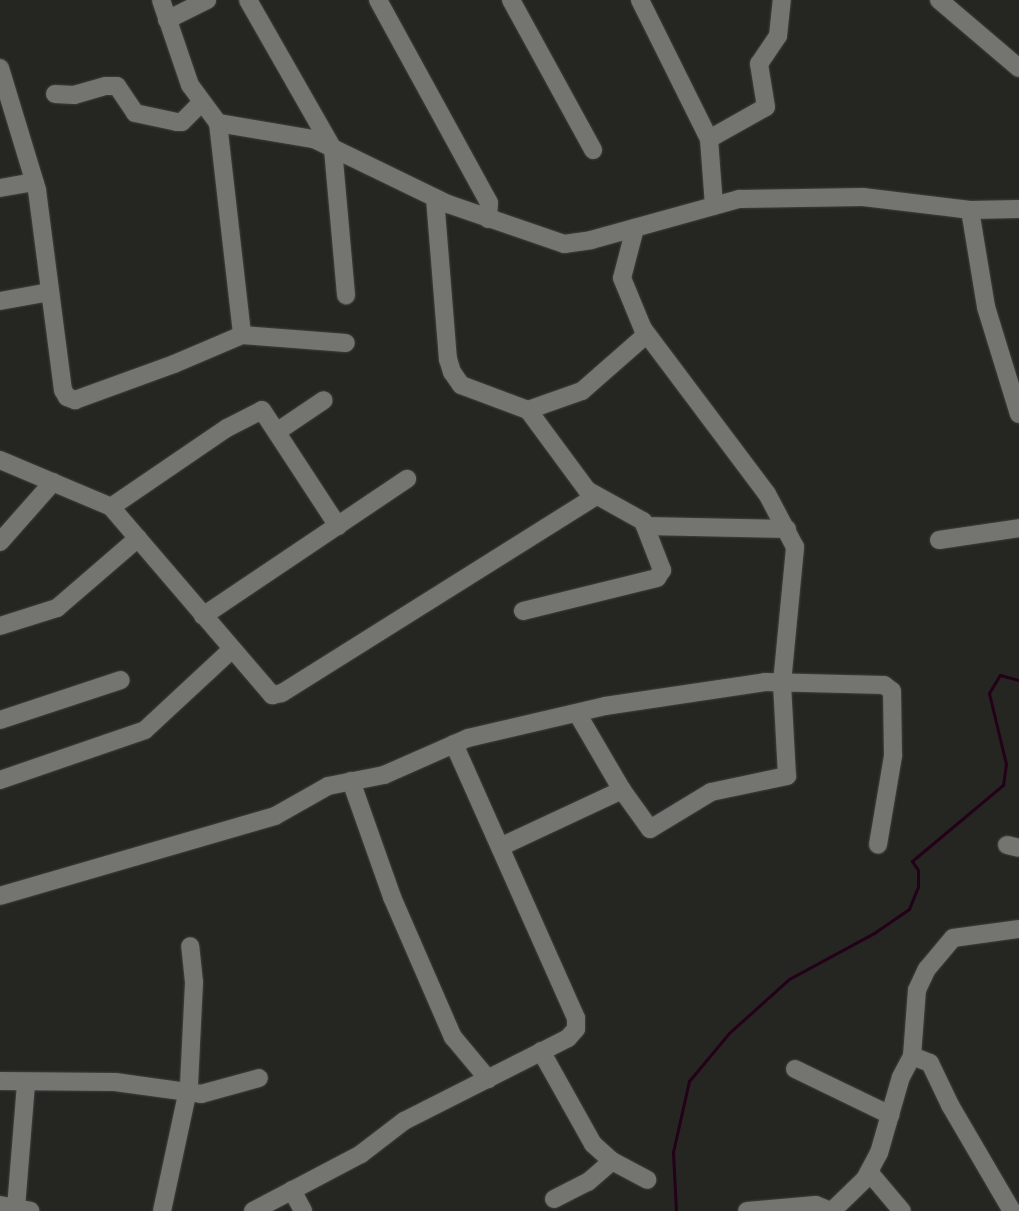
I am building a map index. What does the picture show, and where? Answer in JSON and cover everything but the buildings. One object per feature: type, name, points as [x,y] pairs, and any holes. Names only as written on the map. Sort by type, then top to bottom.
[{"type":"street","points":[[161,0],[186,78],[201,103],[218,123],[242,335]]},
{"type":"street","points":[[167,20],[207,0]]},
{"type":"street","points":[[248,0],[333,149],[346,294]]},
{"type":"street","points":[[378,0],[490,203],[488,219]]},
{"type":"street","points":[[511,0],[593,150]]},
{"type":"street","points":[[640,0],[710,138],[714,206]]},
{"type":"street","points":[[710,138],[766,107],[759,64],[778,36],[782,0]]},
{"type":"street","points":[[939,0],[1019,68]]},
{"type":"street","points":[[0,68],[34,182],[63,390],[67,397],[75,400],[174,364],[242,335],[346,343]]},
{"type":"street","points":[[55,94],[74,95],[106,86],[117,86],[135,113],[177,122],[182,122],[201,103]]},
{"type":"street","points":[[218,123],[314,139],[435,198],[488,219],[564,244],[591,240],[739,199],[863,197],[970,210],[1019,209]]},
{"type":"street","points":[[0,188],[34,182]]},
{"type":"street","points":[[435,198],[448,359],[452,372],[461,385],[528,410],[587,490],[638,516],[645,526],[662,570],[657,578],[523,611]]},
{"type":"street","points":[[970,210],[986,307],[1019,414]]},
{"type":"street","points":[[577,713],[622,790],[650,829],[711,792],[785,778],[782,683],[796,547],[767,494],[647,334],[622,278],[635,228]]},
{"type":"street","points":[[0,301],[50,292]]},
{"type":"street","points":[[528,410],[582,391],[647,334]]},
{"type":"street","points":[[278,431],[324,400]]},
{"type":"street","points":[[111,507],[227,428],[257,412],[266,412],[338,526]]},
{"type":"street","points":[[0,460],[111,507],[231,650],[272,695],[282,693],[596,496]]},
{"type":"street","points":[[202,616],[407,479]]},
{"type":"street","points":[[0,542],[53,482]]},
{"type":"street","points":[[645,526],[787,529]]},
{"type":"street","points":[[938,540],[1019,528]]},
{"type":"street","points":[[0,626],[56,608],[138,538]]},
{"type":"street","points":[[0,780],[145,730],[231,650]]},
{"type":"street","points":[[0,720],[121,680]]},
{"type":"street","points":[[0,896],[275,816],[328,786],[384,775],[454,744],[577,713],[746,685],[782,683],[884,685],[892,691],[894,756],[878,845]]},
{"type":"street","points":[[253,1211],[361,1154],[404,1121],[568,1038],[576,1029],[576,1018],[454,744]]},
{"type":"street","points":[[351,780],[392,897],[453,1037],[488,1079]]},
{"type":"street","points":[[500,846],[622,790]]},
{"type":"street","points":[[747,1211],[816,1205],[832,1211],[869,1172],[890,1115],[901,1077],[912,1056],[917,990],[939,953],[960,936],[1019,929]]},
{"type":"street","points":[[162,1211],[188,1091],[194,982],[190,946]]},
{"type":"street","points":[[541,1052],[593,1144],[612,1161],[647,1180]]},
{"type":"street","points":[[912,1056],[930,1063],[950,1105],[1012,1211]]},
{"type":"street","points":[[795,1069],[890,1115]]},
{"type":"street","points":[[0,1081],[26,1083],[115,1082],[201,1094],[259,1078]]},
{"type":"street","points":[[15,1208],[26,1083]]},
{"type":"street","points":[[554,1199],[588,1182],[612,1161]]},
{"type":"street","points":[[869,1172],[902,1211]]},
{"type":"street","points":[[292,1190],[303,1211]]},
{"type":"waterway","points":[[676,1211],[673,1152],[689,1081],[729,1033],[789,979],[874,933],[909,909],[918,887],[918,870],[912,861],[1003,785],[1006,764],[989,693],[1000,675],[1019,680]]}]
